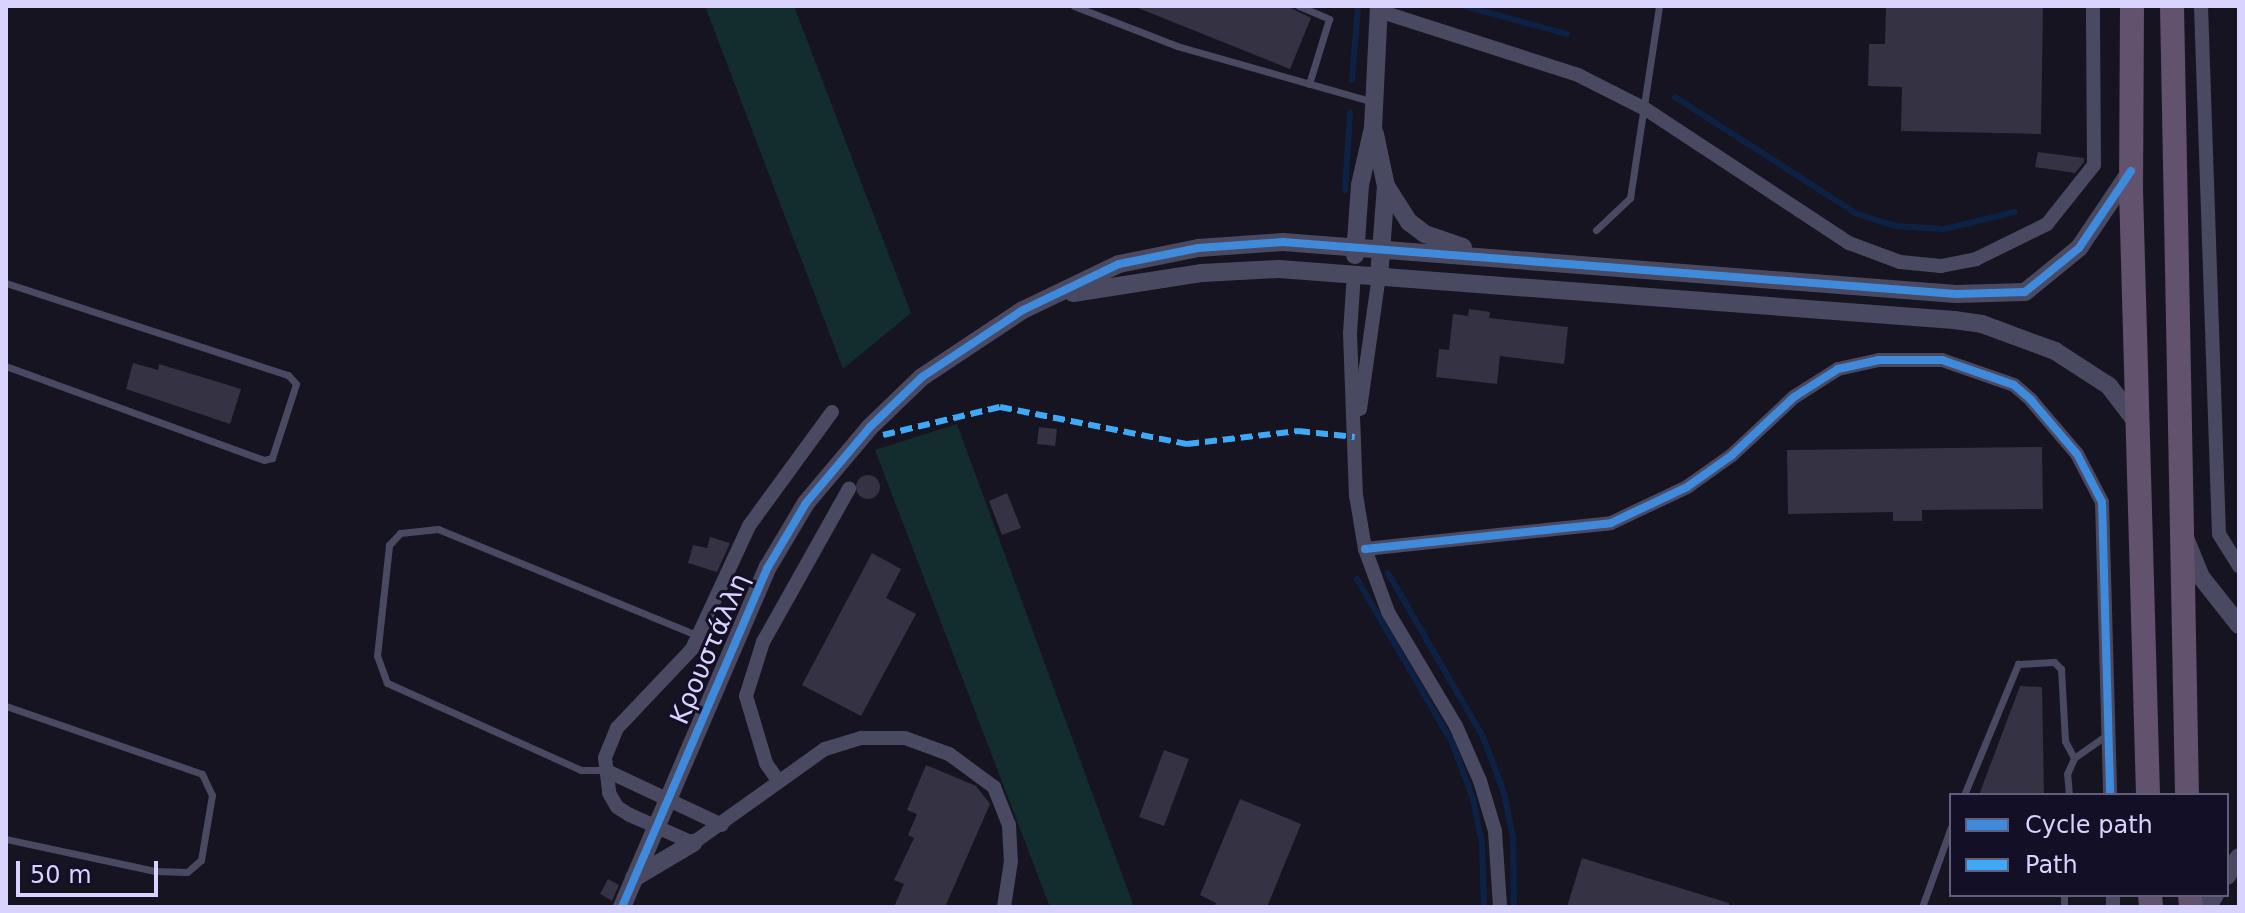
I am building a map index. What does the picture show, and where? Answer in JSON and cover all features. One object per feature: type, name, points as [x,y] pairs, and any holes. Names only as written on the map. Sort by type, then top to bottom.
[{"type":"highway","points":[[2132,6],[2131,171],[2148,793]]},
{"type":"highway","points":[[2172,6],[2179,523],[2187,793]]},
{"type":"street","points":[[1500,907],[1495,831],[1480,781],[1456,726],[1388,612],[1365,549],[1355,437],[1354,273],[1360,185],[1373,128],[1379,9],[1578,75],[1647,110],[1849,243],[1900,262],[1941,266],[1976,259],[2047,224],[2094,165],[2093,6]]},
{"type":"street","points":[[2201,6],[2219,534],[2239,566]]},
{"type":"street","points":[[1373,128],[1386,186],[1398,209],[1425,234],[1512,259]]},
{"type":"street","points":[[1062,294],[1119,264],[1185,250],[1283,242],[1356,245],[1956,294],[2025,292],[2079,248],[2131,171]]},
{"type":"street","points":[[1355,437],[1379,276],[1386,186]]},
{"type":"street","points":[[1062,294],[1241,270],[1354,273],[1982,324],[2081,366],[2109,386],[2138,425]]},
{"type":"street","name":"Κρουστάλλη","points":[[622,907],[768,567],[806,503],[870,427],[952,354],[1023,310],[1062,294]]},
{"type":"street","points":[[1365,549],[1611,523],[1687,487],[1732,455],[1794,397],[1838,369],[1879,360],[1942,360],[2014,385],[2031,400],[2069,442],[2102,502],[2110,793]]},
{"type":"street","points":[[693,843],[655,828],[617,807],[605,770],[617,728],[665,683],[699,636],[749,526],[832,412]]},
{"type":"street","points":[[777,779],[766,763],[746,696],[763,642],[849,489]]},
{"type":"street","points":[[2179,523],[2201,577],[2239,625]]},
{"type":"street","points":[[634,878],[722,825],[777,779],[825,749],[861,738],[905,738],[949,754],[994,787],[1009,825],[1011,861],[1004,907]]},
{"type":"street","points":[[605,770],[722,825]]},
{"type":"lane","points":[[1074,6],[1177,46],[1375,103]]},
{"type":"lane","points":[[1299,6],[1329,19],[1309,84]]},
{"type":"lane","points":[[1596,230],[1630,198],[1647,110],[1659,6]]},
{"type":"lane","points":[[6,283],[288,375],[296,384],[272,458],[264,460],[6,366]]},
{"type":"lane","points":[[605,770],[581,770],[387,683],[377,656],[389,545],[400,533],[438,529],[699,636]]},
{"type":"lane","points":[[1965,793],[2018,664],[2054,662],[2061,669],[2065,741],[2074,758]]},
{"type":"lane","points":[[6,706],[202,774],[212,795],[201,860],[187,872],[155,871],[6,839]]},
{"type":"lane","points":[[2070,793],[2067,774],[2074,758],[2108,734]]},
{"type":"lane","points":[[1922,907],[1949,833]]},
{"type":"green space","points":[[705,6],[794,6],[911,313],[843,369]]},
{"type":"green space","points":[[957,424],[1134,907],[1050,907],[875,450]]},
{"type":"building","points":[[1133,6],[1287,6],[1311,18],[1290,69]]},
{"type":"building","points":[[1886,6],[2043,6],[2041,134],[1901,131],[1902,87],[1868,86],[1869,44],[1885,44]]},
{"type":"building","points":[[2038,152],[2084,158],[2084,162],[2075,173],[2035,167]]},
{"type":"building","points":[[1469,309],[1490,312],[1489,318],[1568,327],[1564,364],[1500,356],[1497,384],[1436,377],[1439,349],[1449,350],[1453,314],[1468,316]]},
{"type":"building","points":[[133,363],[158,370],[159,364],[241,389],[230,424],[126,389]]},
{"type":"building","points":[[1039,427],[1057,429],[1055,446],[1037,444]]},
{"type":"building","points":[[2042,447],[2043,509],[1922,510],[1922,521],[1893,521],[1893,512],[1788,514],[1787,450]]},
{"type":"building","points":[[868,475],[876,479],[880,487],[876,495],[868,499],[860,495],[856,487],[860,479]]},
{"type":"building","points":[[1007,493],[1021,528],[1002,535],[989,501]]},
{"type":"building","points":[[710,537],[730,543],[717,572],[688,563],[693,545],[707,548]]},
{"type":"building","points":[[872,553],[901,569],[886,598],[916,614],[861,716],[802,685]]},
{"type":"building","points":[[2020,686],[2042,687],[2044,793],[1980,793]]},
{"type":"building","points":[[1164,750],[1189,759],[1164,826],[1139,817]]},
{"type":"building","points":[[926,765],[976,786],[990,804],[945,907],[894,907],[904,884],[894,880],[914,838],[908,835],[917,814],[907,810]]},
{"type":"building","points":[[1240,799],[1301,824],[1267,907],[1214,907],[1216,903],[1200,895]]},
{"type":"building","points":[[1582,858],[1729,903],[1729,907],[1567,907]]},
{"type":"building","points":[[608,879],[619,885],[612,901],[600,894]]},
{"type":"waterway","points":[[1352,80],[1358,6]]},
{"type":"waterway","points":[[1464,6],[1567,34]]},
{"type":"waterway","points":[[1675,97],[1857,214],[1896,226],[1944,229],[2015,212]]},
{"type":"waterway","points":[[1345,190],[1350,112]]},
{"type":"waterway","points":[[1388,573],[1483,737],[1504,793],[1513,838],[1514,907]]},
{"type":"waterway","points":[[1357,579],[1452,742],[1473,799],[1482,844],[1484,907]]},
{"type":"marked path","points":[[883,435],[1000,407],[1187,444],[1298,431],[1355,437]]},
{"type":"cycle path","points":[[622,907],[768,567],[806,503],[870,427],[922,377],[1023,310],[1119,264],[1198,248],[1283,242],[1956,294],[2025,292],[2079,248],[2131,171]]},
{"type":"cycle path","points":[[1365,549],[1611,523],[1687,487],[1732,455],[1794,397],[1838,369],[1879,360],[1942,360],[2014,385],[2031,400],[2077,454],[2102,502],[2110,793]]}]
